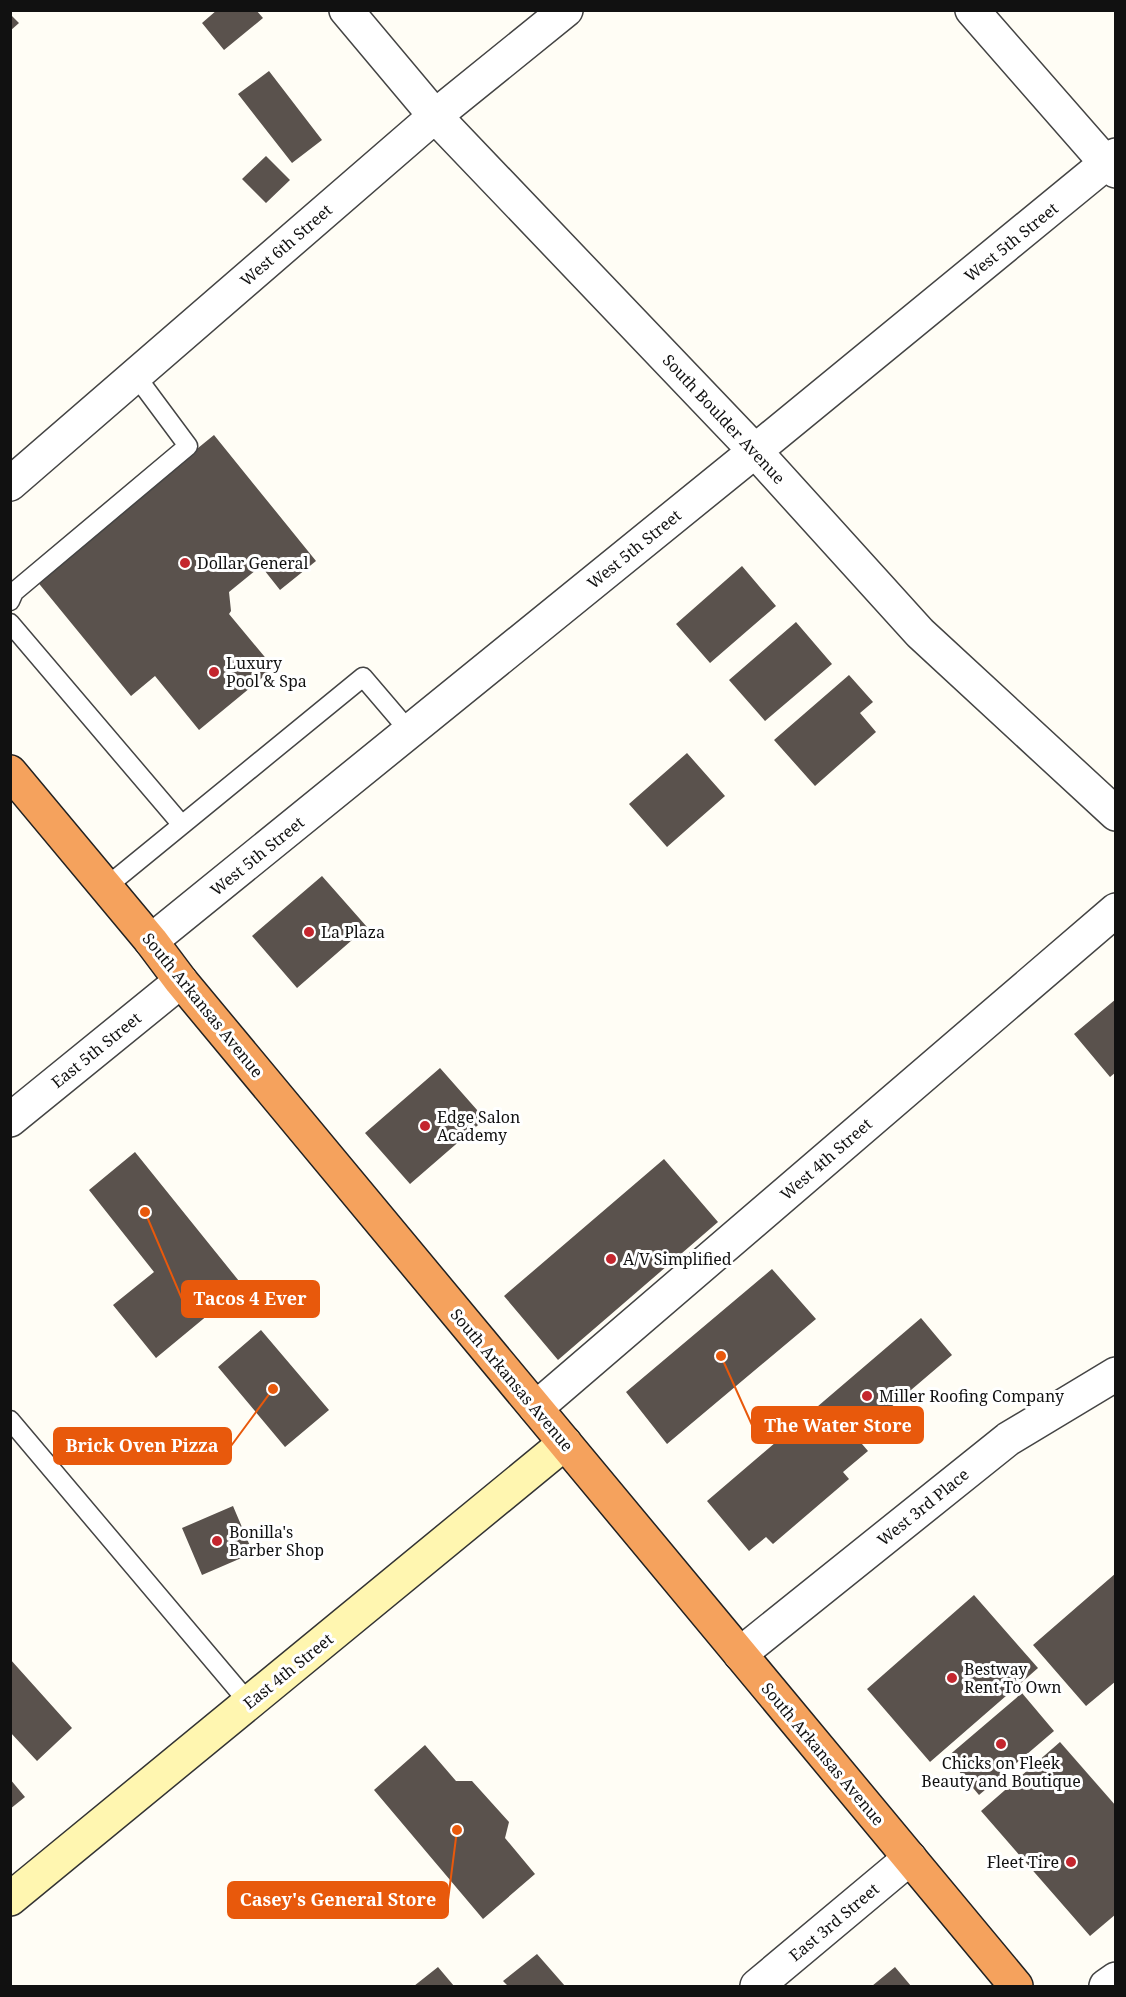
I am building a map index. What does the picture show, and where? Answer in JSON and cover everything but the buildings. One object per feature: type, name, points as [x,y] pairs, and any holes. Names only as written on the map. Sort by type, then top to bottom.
[{"type":"highway","name":"South Arkansas Avenue","points":[[10,772],[1016,1986]]},
{"type":"street","name":"South Boulder Avenue","points":[[346,10],[435,116],[755,452],[920,633],[1116,814]]},
{"type":"street","name":"West 6th Street","points":[[10,484],[435,116],[566,10]]},
{"type":"street","points":[[972,10],[1112,163]]},
{"type":"street","name":"West 5th Street","points":[[151,941],[1112,163]]},
{"type":"street","name":"West 4th Street","points":[[536,1408],[1116,910]]},
{"type":"street","name":"East 5th Street","points":[[10,1120],[181,981]]},
{"type":"street","name":"West 3rd Place","points":[[740,1654],[1008,1439],[1116,1374]]},
{"type":"street","name":"East 4th Street","points":[[10,1899],[565,1443]]},
{"type":"street","name":"East 3rd Street","points":[[757,1986],[910,1858]]},
{"type":"street","points":[[1106,1986],[1116,1979]]},
{"type":"lane","points":[[10,601],[14,592],[189,446],[136,376]]},
{"type":"lane","points":[[10,623],[182,825]]},
{"type":"lane","points":[[106,887],[363,677],[410,732]]},
{"type":"lane","points":[[10,1420],[249,1704]]},
{"type":"place","name":"Dollar General","points":[[185,563]]},
{"type":"place","name":"Luxury Pool & Spa","points":[[214,672]]},
{"type":"place","name":"La Plaza","points":[[309,932]]},
{"type":"place","name":"Edge Salon Academy","points":[[425,1126]]},
{"type":"place","name":"Tacos 4 Ever","points":[[145,1212]]},
{"type":"place","name":"A/V Simplified","points":[[611,1259]]},
{"type":"place","name":"The Water Store","points":[[721,1356]]},
{"type":"place","name":"Brick Oven Pizza","points":[[273,1389]]},
{"type":"place","name":"Miller Roofing Company","points":[[867,1396]]},
{"type":"place","name":"Bonilla's Barber Shop","points":[[217,1541]]},
{"type":"place","name":"Bestway Rent To Own","points":[[952,1678]]},
{"type":"place","name":"Chicks on Fleek Beauty and Boutique","points":[[1001,1744]]},
{"type":"place","name":"Casey's General Store","points":[[457,1830]]},
{"type":"place","name":"Fleet Tire","points":[[1071,1862]]}]
